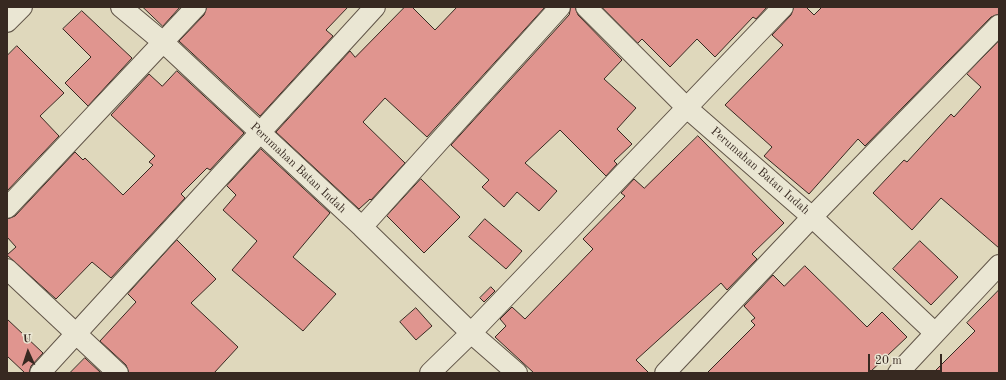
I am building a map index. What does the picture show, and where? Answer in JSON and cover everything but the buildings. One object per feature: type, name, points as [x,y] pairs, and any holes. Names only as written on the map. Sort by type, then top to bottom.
[{"type":"street","points":[[7,22],[22,7]]},
{"type":"street","name":"Perumahan Batan Indah","points":[[122,7],[163,42],[362,227],[471,333],[517,373]]},
{"type":"street","points":[[7,208],[196,7]]},
{"type":"street","points":[[40,373],[375,7]]},
{"type":"street","points":[[362,227],[560,7]]},
{"type":"street","name":"Perumahan Batan Indah","points":[[586,7],[688,108],[812,217],[935,333]]},
{"type":"street","points":[[430,373],[471,333],[688,108],[783,7]]},
{"type":"street","points":[[665,373],[812,217],[999,25]]},
{"type":"street","points":[[898,373],[999,265]]},
{"type":"street","points":[[7,269],[118,373]]}]
